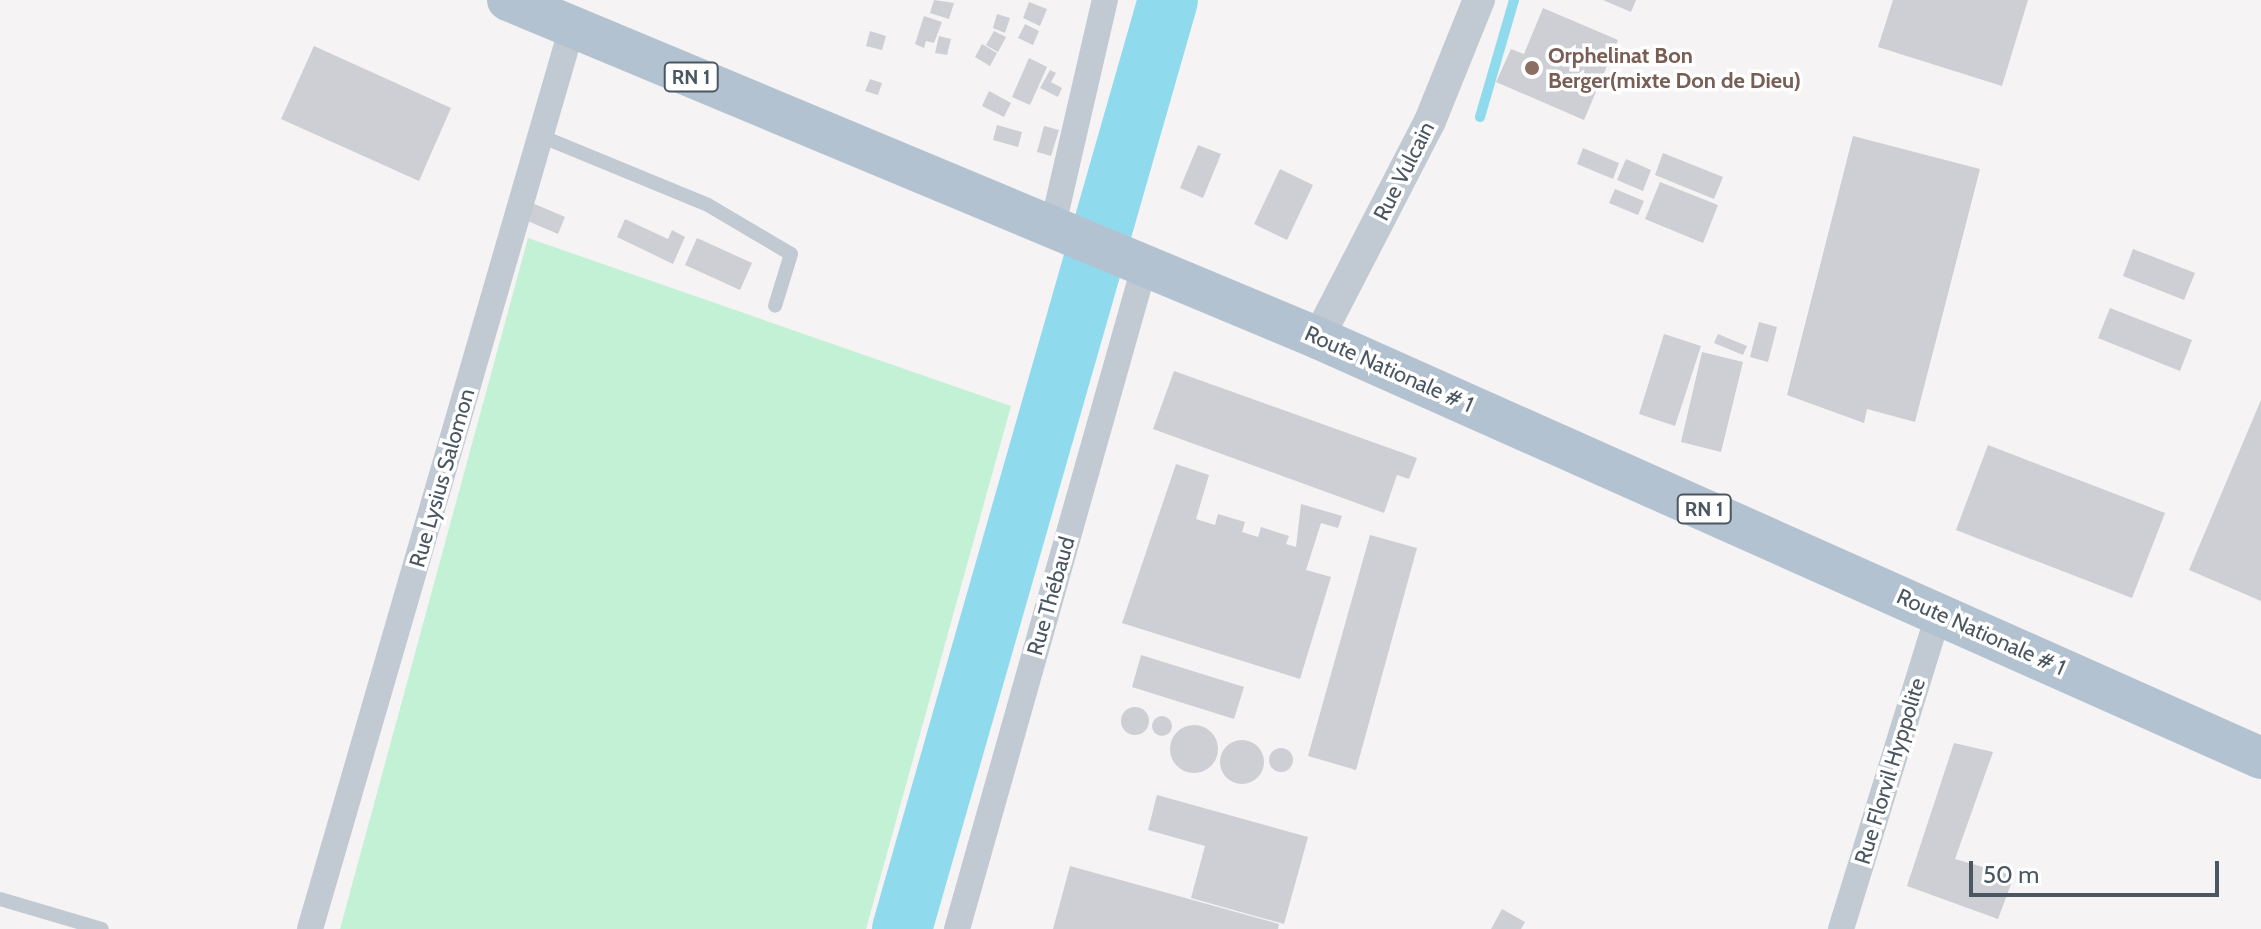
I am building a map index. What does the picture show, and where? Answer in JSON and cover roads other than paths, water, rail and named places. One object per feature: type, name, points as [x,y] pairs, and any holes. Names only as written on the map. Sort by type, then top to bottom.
[{"type":"main road","name":"Route Nationale # 1","points":[[508,0],[1318,338],[2261,758]]},
{"type":"street","points":[[1069,236],[1105,0]]},
{"type":"street","name":"Rue Vulcain","points":[[1318,338],[1430,121],[1479,0]]},
{"type":"street","name":"Rue Lysius Salomon","points":[[310,929],[543,137],[572,27]]},
{"type":"street","name":"Rue Thébaud","points":[[957,929],[1145,264]]},
{"type":"street","name":"Rue Florvil Hyppolite","points":[[1841,929],[1939,613]]},
{"type":"lane","points":[[543,137],[708,205],[791,254],[775,306]]},
{"type":"lane","points":[[0,899],[102,929]]},
{"type":"waterway","points":[[902,929],[1168,0]]},
{"type":"waterway","points":[[1480,117],[1514,0]]},
{"type":"place","name":"Orphelinat Bon Berger(mixte Don de Dieu)","points":[[1532,68]]}]
